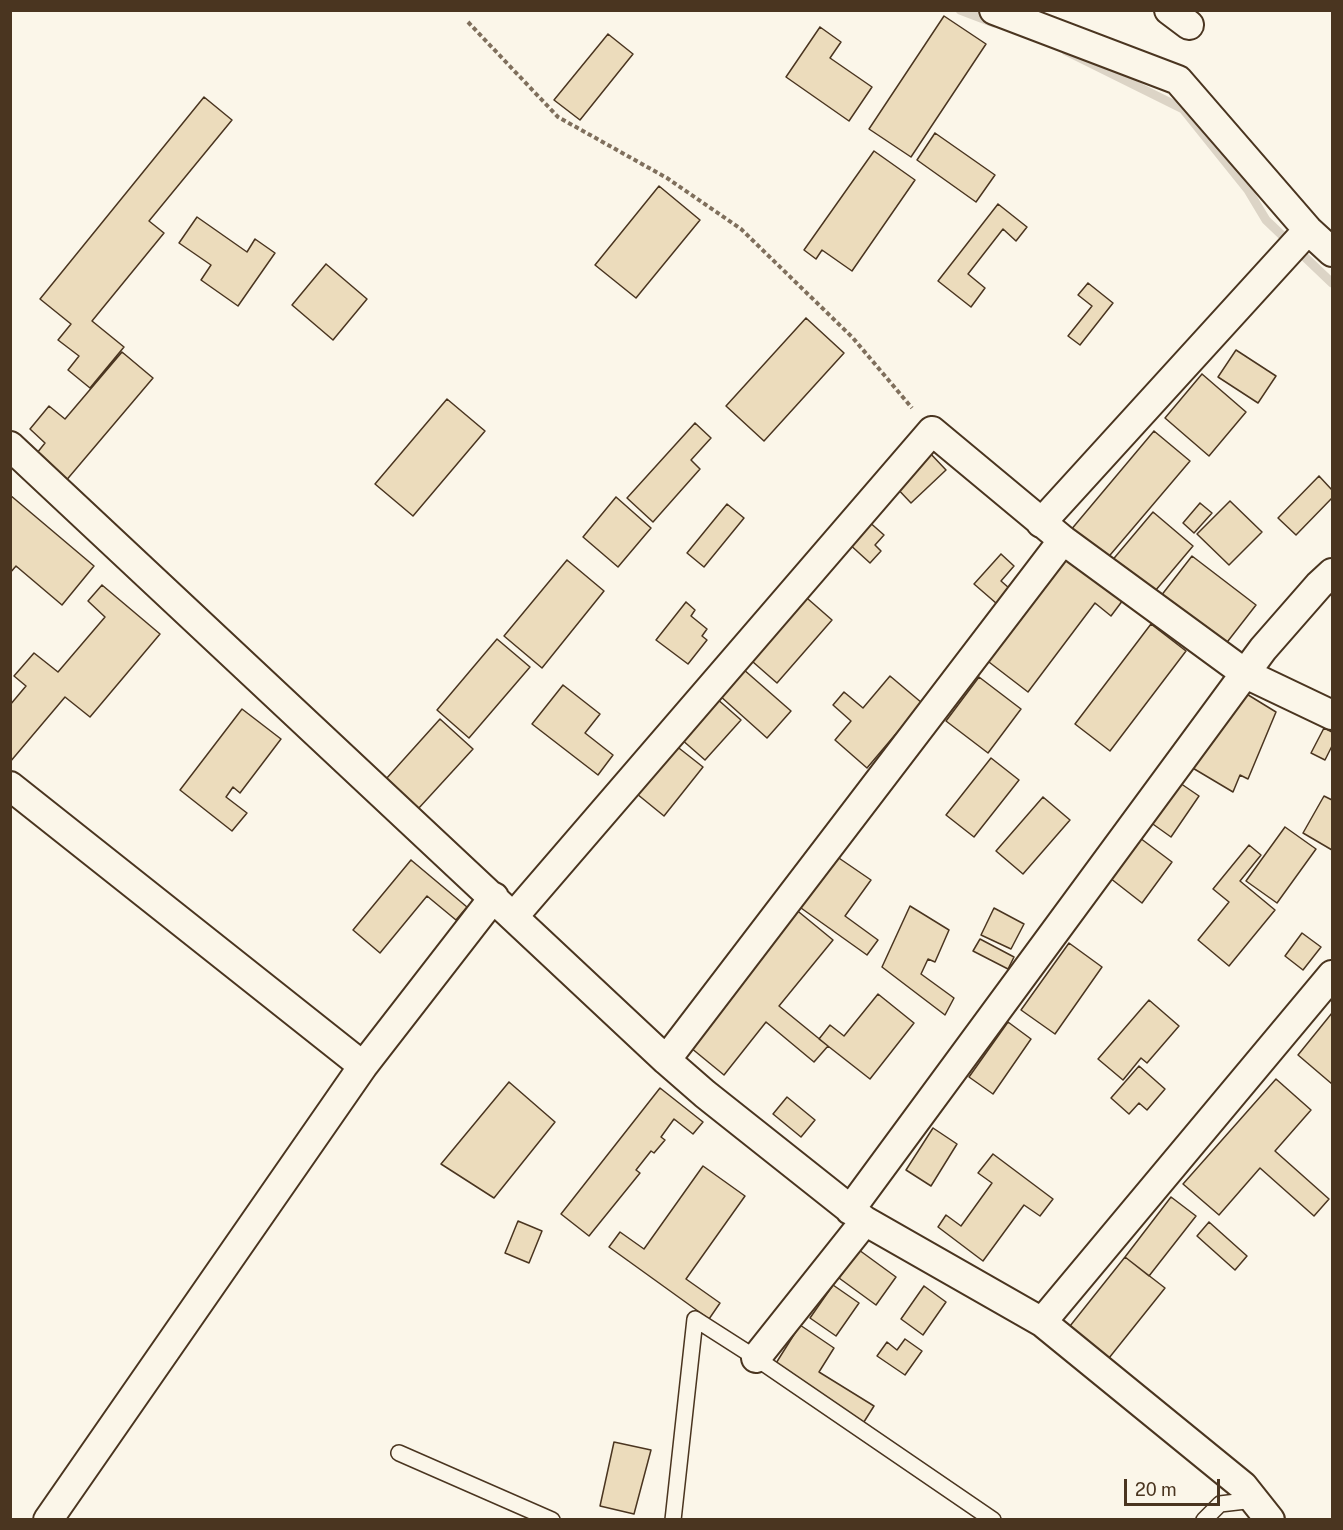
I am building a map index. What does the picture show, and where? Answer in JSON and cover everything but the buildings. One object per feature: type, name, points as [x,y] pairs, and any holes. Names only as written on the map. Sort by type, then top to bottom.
[{"type":"street","points":[[994,10],[1178,80],[1308,230],[1332,252]]},
{"type":"street","points":[[666,1060],[1052,531],[1308,230]]},
{"type":"street","points":[[48,1520],[363,1066],[932,431],[1052,531],[1246,674],[1332,715]]},
{"type":"street","points":[[10,446],[705,1094],[857,1216],[1042,1322],[1243,1486],[1262,1510]]},
{"type":"street","points":[[756,1358],[1263,649],[1332,573]]},
{"type":"street","points":[[10,786],[363,1066]]},
{"type":"street","points":[[1042,1322],[1332,975]]},
{"type":"lane","points":[[673,1520],[695,1319],[993,1520]]},
{"type":"lane","points":[[399,1453],[552,1520]]},
{"type":"lane","points":[[1203,1520],[1220,1504],[1262,1510]]},
{"type":"path","points":[[468,22],[558,117],[667,178],[741,229],[853,338],[932,431]]},
{"type":"waterway","points":[[960,10],[994,23]]},
{"type":"waterway","points":[[1066,51],[1183,109],[1248,190],[1266,220],[1332,283]]}]
